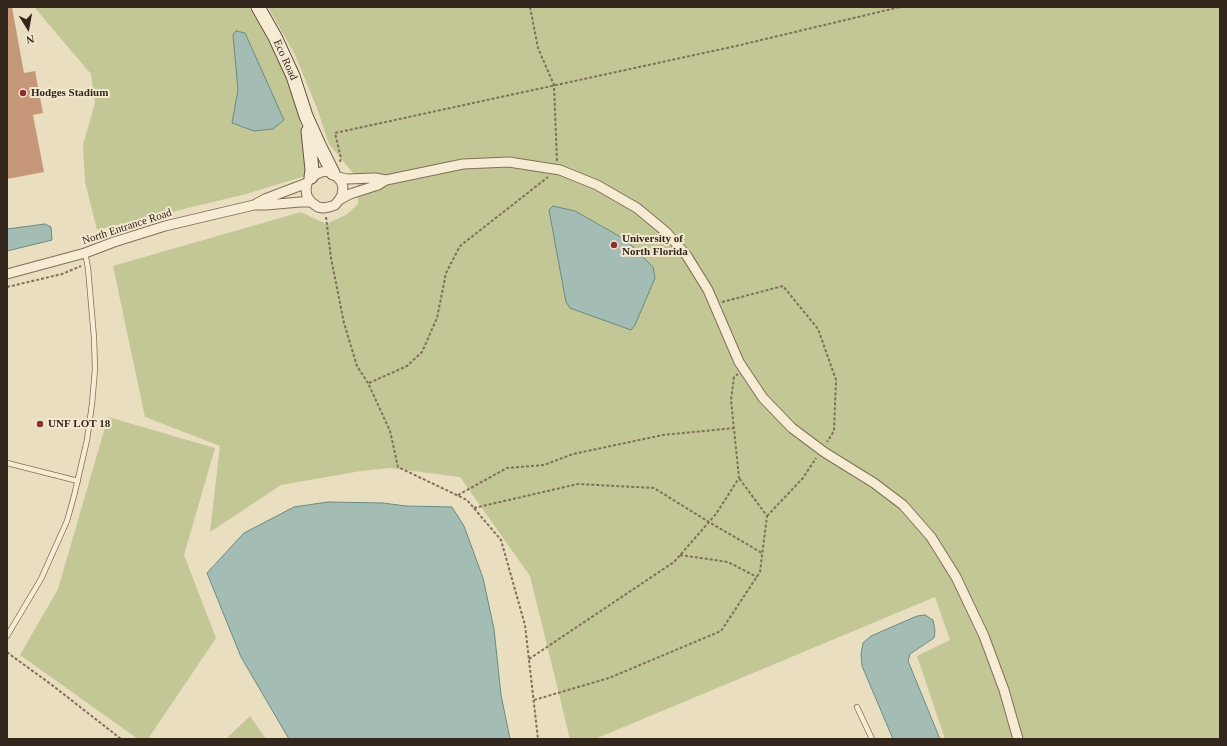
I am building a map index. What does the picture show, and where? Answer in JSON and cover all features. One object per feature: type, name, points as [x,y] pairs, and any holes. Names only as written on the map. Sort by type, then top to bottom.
[{"type":"street","name":"Eco Road","points":[[258,7],[275,37],[293,76],[306,116],[318,144],[336,175]]},
{"type":"street","name":"Eco Road","points":[[306,116],[312,170],[309,180]]},
{"type":"street","points":[[339,200],[350,194],[378,185],[386,180],[463,164],[509,162],[557,170],[597,186],[637,208],[666,232],[687,256],[708,290],[738,362],[763,398],[792,428],[822,450],[874,482],[903,505],[931,537],[956,577],[984,636],[1004,690],[1018,739]]},
{"type":"street","points":[[254,205],[309,180],[321,172],[327,172],[347,179],[376,178],[386,180]]},
{"type":"street","points":[[309,180],[306,190],[307,196],[311,202],[318,207],[329,208],[335,205],[342,194],[343,187],[336,175]]},
{"type":"street","points":[[254,205],[311,202]]},
{"type":"street","name":"North Entrance Road","points":[[7,274],[85,253],[165,226],[254,205]]},
{"type":"lane","points":[[7,636],[41,580],[66,521],[78,481],[87,440],[92,404],[94,338],[85,253]]},
{"type":"lane","points":[[7,463],[78,481]]},
{"type":"lane","points":[[857,707],[872,739]]},
{"type":"path","points":[[368,383],[407,366],[422,352],[437,318],[446,273],[460,246],[557,170],[554,85],[538,48],[530,7]]},
{"type":"path","points":[[336,175],[341,158],[335,133],[736,46],[900,7]]},
{"type":"path","points":[[325,208],[331,258],[344,323],[356,366],[368,383],[390,431],[398,467],[468,500],[501,540],[525,625],[538,739]]},
{"type":"path","points":[[7,287],[62,274],[87,264]]},
{"type":"path","points":[[534,700],[609,678],[721,631],[760,572],[767,516],[803,478],[834,431],[836,380],[818,329],[783,286],[714,304]]},
{"type":"path","points":[[744,369],[734,378],[731,400],[738,478],[767,516]]},
{"type":"path","points":[[458,495],[507,468],[544,465],[573,454],[664,435],[734,428]]},
{"type":"path","points":[[529,659],[674,562],[716,514],[738,478]]},
{"type":"path","points":[[474,508],[578,484],[654,488],[708,522],[762,553]]},
{"type":"path","points":[[680,555],[728,562],[757,577]]},
{"type":"path","points":[[7,652],[52,684],[121,739]]},
{"type":"green space","points":[[34,7],[249,7],[286,76],[300,116],[305,176],[246,194],[97,230],[85,182],[83,145],[95,103],[91,74]]},
{"type":"green space","name":"University of North Florida","points":[[268,7],[1220,7],[1220,739],[945,739],[917,656],[950,640],[935,597],[595,739],[570,739],[530,576],[460,477],[390,468],[361,471],[281,485],[210,532],[220,446],[145,417],[113,266],[301,212],[326,224],[346,215],[358,204],[358,179],[329,144],[317,108],[295,55]]},
{"type":"green space","points":[[108,417],[215,448],[184,555],[216,638],[148,739],[138,739],[20,655],[58,589]]},
{"type":"green space","points":[[250,716],[266,739],[226,739]]},
{"type":"water","points":[[236,31],[245,33],[284,120],[273,129],[254,131],[232,123],[238,90],[233,35]]},
{"type":"water","points":[[553,206],[575,211],[626,240],[653,267],[655,278],[635,325],[631,330],[570,308],[566,302],[549,210]]},
{"type":"water","points":[[45,224],[51,227],[52,240],[7,251],[7,229]]},
{"type":"water","points":[[328,502],[383,503],[406,506],[452,507],[464,526],[483,578],[494,629],[501,695],[510,739],[289,739],[241,657],[207,573],[244,533],[294,507]]},
{"type":"water","points":[[925,615],[933,620],[935,631],[934,638],[910,654],[908,661],[940,739],[893,739],[862,666],[861,654],[863,643],[871,636],[917,616]]},
{"type":"building","name":"Hodges Stadium","points":[[7,7],[12,7],[24,73],[35,71],[43,113],[33,115],[44,172],[7,179]]},
{"type":"place","name":"Hodges Stadium","points":[[23,93]]},
{"type":"place","name":"University of North Florida","points":[[614,245]]},
{"type":"place","name":"UNF LOT 18","points":[[40,424]]}]
